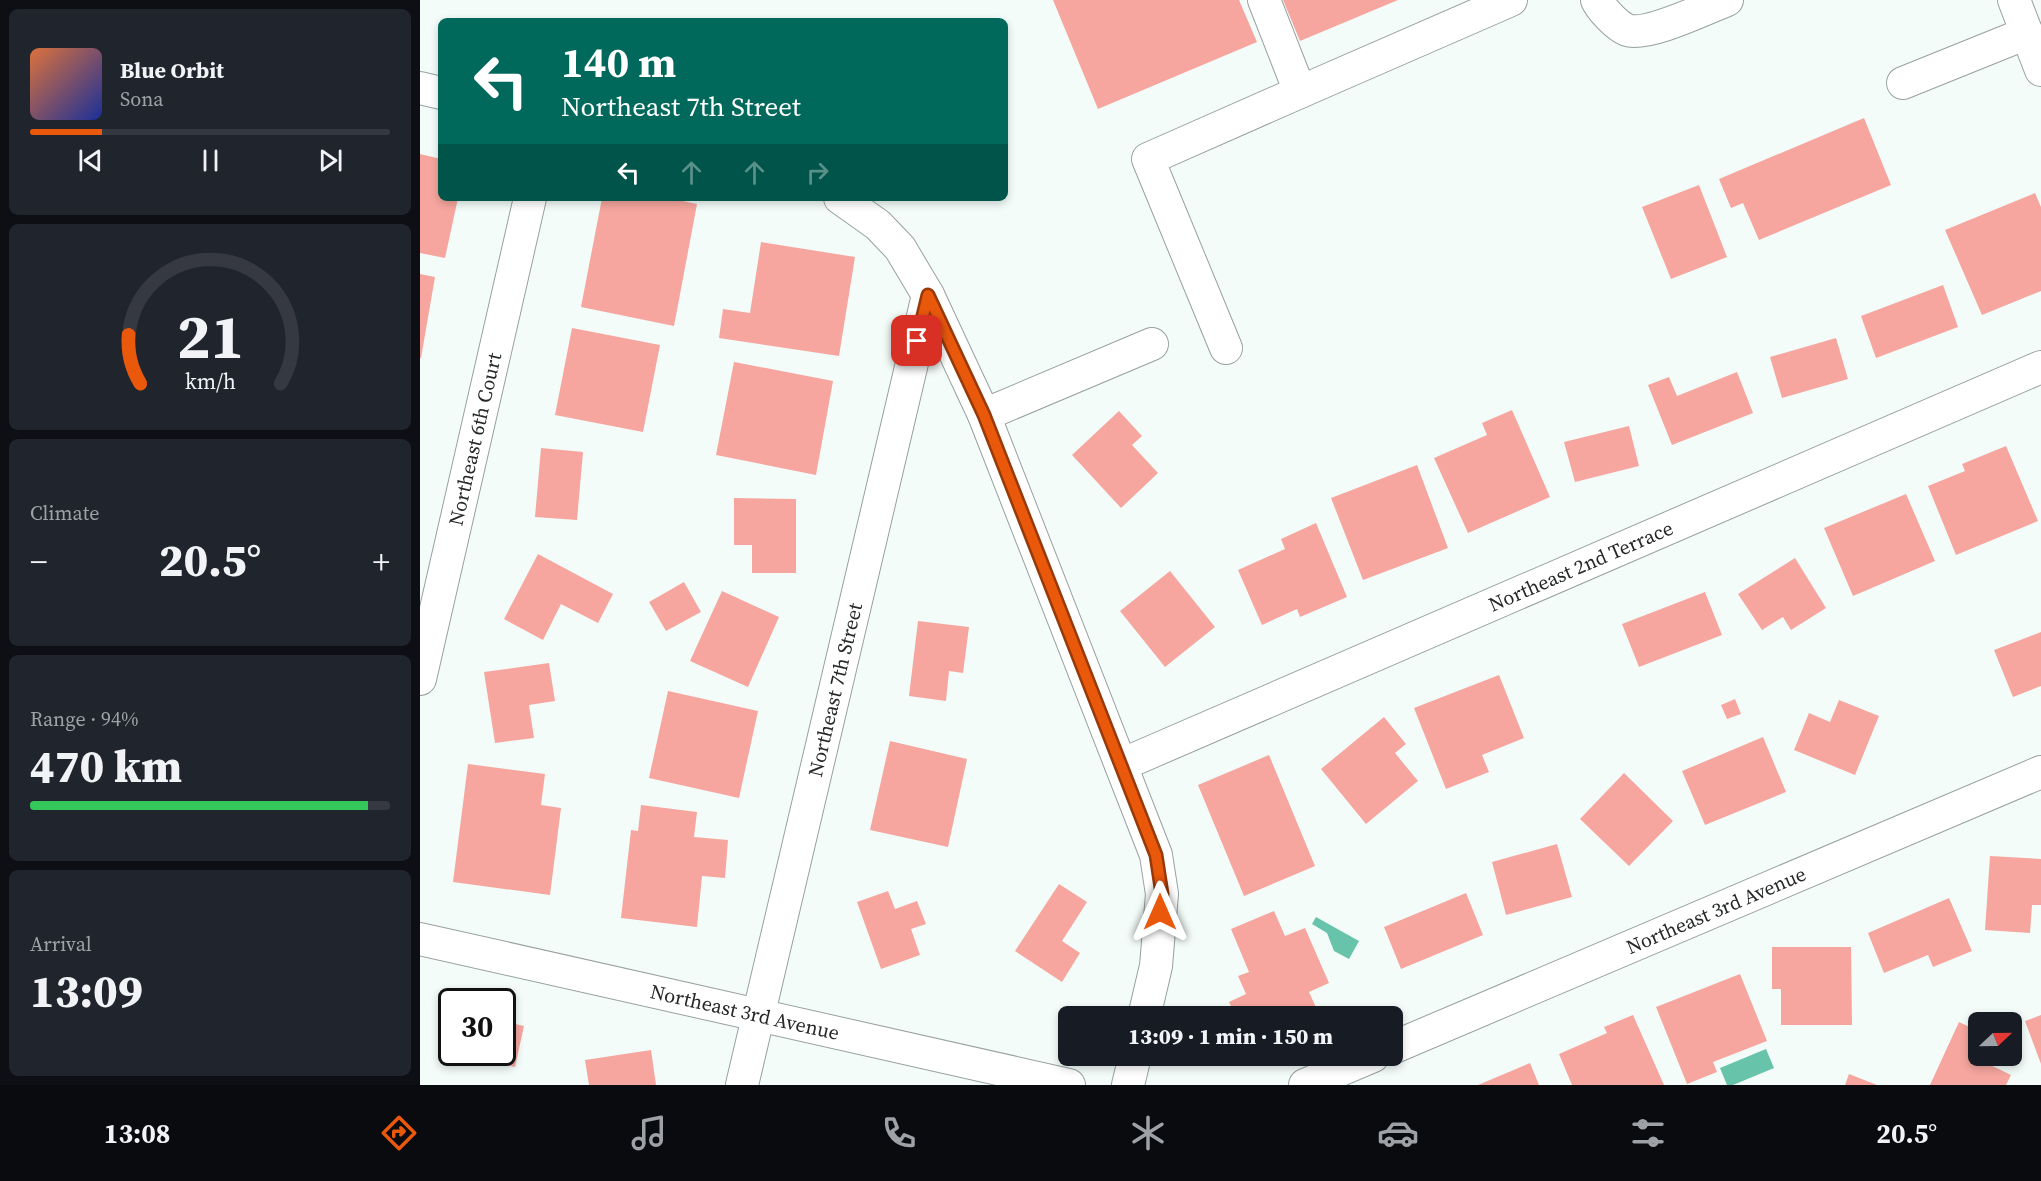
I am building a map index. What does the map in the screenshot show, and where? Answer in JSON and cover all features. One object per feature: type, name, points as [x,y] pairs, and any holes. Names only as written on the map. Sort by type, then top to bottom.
[{"type":"street","points":[[1264,0],[1300,92]]},
{"type":"street","points":[[1226,348],[1148,159],[1511,0]]},
{"type":"street","points":[[1597,0],[1602,9],[1627,30],[1650,30],[1717,2]]},
{"type":"street","points":[[2014,0],[2041,70]]},
{"type":"street","points":[[1903,83],[2026,33]]},
{"type":"street","points":[[420,88],[438,92]]},
{"type":"street","name":"Northeast 6th Court","points":[[420,679],[530,201]]},
{"type":"street","points":[[844,201],[878,225],[900,248],[928,295],[984,415],[1156,855],[1162,894],[1155,966],[1146,1006]]},
{"type":"street","name":"Northeast 7th Street","points":[[742,1085],[928,295]]},
{"type":"street","points":[[984,415],[1152,344]]},
{"type":"street","name":"Northeast 2nd Terrace","points":[[1121,765],[2041,367]]},
{"type":"street","name":"Northeast 3rd Avenue","points":[[1403,1043],[2041,772]]},
{"type":"street","name":"Northeast 3rd Avenue","points":[[420,939],[1069,1085]]},
{"type":"street","points":[[1128,1085],[1133,1066]]},
{"type":"street","points":[[1305,1085],[1350,1066]]},
{"type":"shaded area","points":[[1316,917],[1359,941],[1349,959],[1334,951],[1327,933],[1312,924]]},
{"type":"shaded area","points":[[1766,1049],[1774,1068],[1733,1085],[1727,1085],[1720,1068]]},
{"type":"building","points":[[1053,0],[1239,0],[1257,42],[1098,109]]},
{"type":"building","points":[[1283,0],[1398,0],[1300,41]]},
{"type":"building","points":[[1864,118],[1891,185],[1759,240],[1743,203],[1731,208],[1719,179]]},
{"type":"building","points":[[420,154],[438,158],[438,201],[457,201],[445,258],[420,253]]},
{"type":"building","points":[[1699,185],[1727,257],[1671,279],[1642,207]]},
{"type":"building","points":[[2035,193],[2041,207],[2041,291],[1982,315],[1945,230]]},
{"type":"building","points":[[601,201],[683,201],[697,204],[674,326],[581,307]]},
{"type":"building","points":[[761,242],[855,257],[839,356],[719,338],[723,309],[750,313]]},
{"type":"building","points":[[420,274],[435,277],[421,358],[420,358]]},
{"type":"building","points":[[1943,285],[1958,327],[1876,358],[1861,316]]},
{"type":"building","points":[[572,328],[660,345],[643,432],[555,415]]},
{"type":"building","points":[[1836,338],[1848,379],[1782,398],[1770,357]]},
{"type":"building","points":[[734,362],[833,381],[816,475],[716,455]]},
{"type":"building","points":[[1737,372],[1753,413],[1672,445],[1648,385],[1669,377],[1677,396]]},
{"type":"building","points":[[1512,410],[1550,497],[1468,533],[1434,458],[1487,435],[1482,423]]},
{"type":"building","points":[[1119,411],[1142,436],[1132,445],[1158,473],[1121,508],[1072,455]]},
{"type":"building","points":[[1629,426],[1639,466],[1575,482],[1564,442]]},
{"type":"building","points":[[2006,446],[2038,521],[1956,555],[1928,486],[1965,471],[1962,464]]},
{"type":"building","points":[[541,448],[583,452],[577,520],[535,517]]},
{"type":"building","points":[[1417,465],[1448,548],[1363,580],[1331,498]]},
{"type":"building","points":[[1906,494],[1935,561],[1853,596],[1824,528]]},
{"type":"building","points":[[734,498],[796,499],[796,573],[752,573],[752,545],[734,545]]},
{"type":"building","points":[[1316,523],[1347,597],[1300,617],[1297,609],[1262,625],[1238,570],[1285,549],[1281,539]]},
{"type":"building","points":[[538,554],[613,594],[598,623],[561,604],[543,640],[504,619]]},
{"type":"building","points":[[1795,558],[1826,608],[1791,630],[1783,617],[1762,630],[1738,594]]},
{"type":"building","points":[[1170,571],[1215,627],[1165,667],[1120,611]]},
{"type":"building","points":[[684,582],[701,612],[666,631],[649,602]]},
{"type":"building","points":[[722,591],[779,617],[748,687],[690,661]]},
{"type":"building","points":[[1705,592],[1722,635],[1639,667],[1622,624]]},
{"type":"building","points":[[918,621],[969,627],[963,673],[949,671],[946,701],[909,696]]},
{"type":"building","points":[[2041,632],[2041,686],[2013,697],[1994,650]]},
{"type":"building","points":[[549,663],[555,701],[529,705],[534,738],[495,743],[484,672]]},
{"type":"building","points":[[1499,675],[1524,738],[1482,755],[1489,772],[1446,789],[1414,708]]},
{"type":"building","points":[[668,691],[758,711],[739,798],[649,778]]},
{"type":"building","points":[[1735,699],[1741,714],[1727,719],[1721,705]]},
{"type":"building","points":[[1839,700],[1879,716],[1855,775],[1794,750],[1809,713],[1830,722]]},
{"type":"building","points":[[1384,717],[1406,744],[1395,753],[1418,781],[1366,824],[1321,769]]},
{"type":"building","points":[[1763,737],[1786,792],[1705,825],[1682,771]]},
{"type":"building","points":[[890,741],[967,759],[948,847],[870,830]]},
{"type":"building","points":[[1269,755],[1315,866],[1244,896],[1198,785]]},
{"type":"building","points":[[468,764],[545,774],[541,805],[561,808],[550,895],[453,882]]},
{"type":"building","points":[[1624,773],[1673,821],[1629,866],[1580,819]]},
{"type":"building","points":[[641,805],[697,812],[694,837],[728,840],[725,878],[702,876],[697,927],[621,918],[631,830],[638,831]]},
{"type":"building","points":[[1557,844],[1572,897],[1506,915],[1492,862]]},
{"type":"building","points":[[1990,856],[2041,859],[2041,905],[2032,905],[2030,933],[1985,930]]},
{"type":"building","points":[[1059,884],[1087,902],[1062,941],[1080,953],[1062,982],[1015,951]]},
{"type":"building","points":[[888,891],[895,909],[917,901],[926,924],[911,929],[920,955],[881,969],[857,902]]},
{"type":"building","points":[[1466,893],[1483,935],[1401,969],[1384,927]]},
{"type":"building","points":[[1949,898],[1972,951],[1933,967],[1928,955],[1884,973],[1868,933]]},
{"type":"building","points":[[1274,911],[1285,936],[1305,928],[1329,983],[1309,992],[1315,1006],[1231,1006],[1229,1002],[1246,994],[1238,976],[1249,972],[1231,929]]},
{"type":"building","points":[[1772,947],[1851,947],[1852,1025],[1781,1025],[1781,989],[1772,989]]},
{"type":"building","points":[[1740,974],[1767,1041],[1713,1062],[1717,1072],[1687,1084],[1656,1007]]},
{"type":"building","points":[[1633,1015],[1664,1085],[1572,1085],[1559,1054],[1607,1033],[1604,1027]]},
{"type":"building","points":[[2041,1015],[2041,1064],[2025,1021]]},
{"type":"building","points":[[1959,1022],[1968,1026],[1968,1066],[1992,1066],[2011,1075],[2006,1085],[1930,1085]]},
{"type":"building","points":[[516,1024],[524,1026],[516,1062]]},
{"type":"building","points":[[651,1050],[656,1085],[589,1085],[585,1060]]},
{"type":"building","points":[[1530,1063],[1539,1085],[1478,1085]]},
{"type":"building","points":[[1849,1074],[1877,1085],[1845,1085]]},
{"type":"route","points":[[917,341],[928,295],[984,415],[1156,855],[1162,894],[1160,912]]}]
